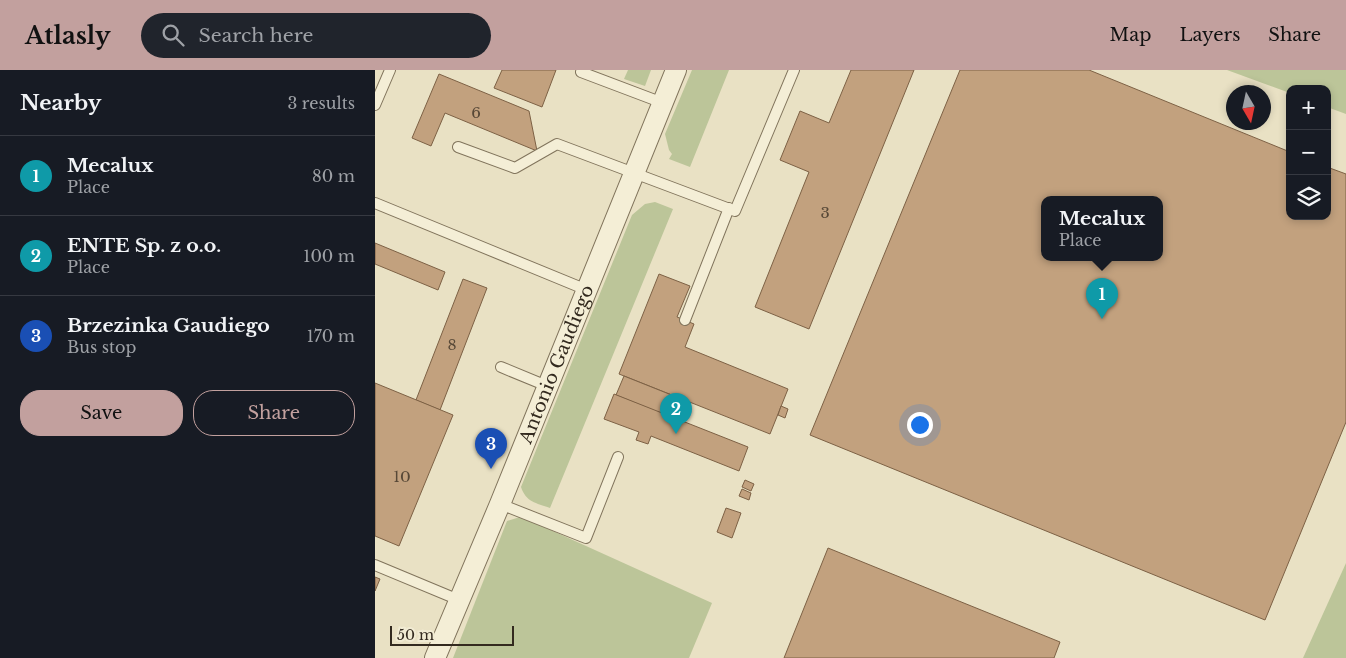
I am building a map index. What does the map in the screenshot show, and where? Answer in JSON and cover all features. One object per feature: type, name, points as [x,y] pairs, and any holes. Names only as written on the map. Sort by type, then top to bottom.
[{"type":"street","name":"Antonio Gaudiego","points":[[435,658],[677,70]]},
{"type":"lane","points":[[375,105],[390,70]]},
{"type":"lane","points":[[582,70],[581,72],[663,103]]},
{"type":"lane","points":[[458,147],[515,168],[557,144],[735,211],[794,70]]},
{"type":"lane","points":[[375,203],[587,290]]},
{"type":"lane","points":[[685,320],[729,208]]},
{"type":"lane","points":[[501,367],[547,386]]},
{"type":"lane","points":[[500,504],[586,538],[618,457]]},
{"type":"lane","points":[[375,565],[459,600]]},
{"type":"green space","points":[[628,70],[651,70],[645,86],[624,79]]},
{"type":"green space","points":[[692,70],[729,70],[690,167],[669,159],[672,154],[669,150],[665,134]]},
{"type":"green space","points":[[1227,70],[1346,70],[1346,114],[1331,108],[1331,85],[1286,85],[1286,92]]},
{"type":"green space","points":[[655,202],[673,209],[550,508],[536,503],[526,496],[521,487],[632,215],[645,204]]},
{"type":"green space","points":[[520,517],[712,603],[689,658],[453,658],[507,521]]},
{"type":"green space","points":[[1346,563],[1346,658],[1303,658]]},
{"type":"building","points":[[502,70],[556,70],[542,107],[494,88]]},
{"type":"building","points":[[851,70],[914,70],[809,329],[755,307],[809,172],[780,160],[800,111],[829,123]]},
{"type":"building","points":[[960,70],[1089,70],[1226,126],[1226,130],[1236,130],[1286,150],[1286,220],[1331,220],[1331,168],[1346,174],[1346,422],[1265,620],[810,435]]},
{"type":"building","points":[[439,74],[529,111],[537,151],[445,113],[431,146],[412,138]]},
{"type":"building","points":[[375,243],[445,272],[438,290],[375,264]]},
{"type":"building","points":[[659,274],[690,286],[677,317],[694,324],[685,347],[788,389],[770,434],[619,374]]},
{"type":"building","points":[[463,279],[487,288],[440,410],[416,400]]},
{"type":"building","points":[[624,376],[684,400],[677,420],[616,395]]},
{"type":"building","points":[[375,383],[453,415],[399,546],[375,536]]},
{"type":"building","points":[[614,394],[748,447],[739,471],[651,436],[648,444],[636,440],[639,432],[604,419]]},
{"type":"building","points":[[781,406],[788,409],[785,418],[778,415]]},
{"type":"building","points":[[745,480],[754,484],[751,491],[742,487]]},
{"type":"building","points":[[742,489],[751,493],[749,500],[739,496]]},
{"type":"building","points":[[726,508],[741,513],[732,538],[717,532]]},
{"type":"building","points":[[828,548],[1060,642],[1054,658],[784,658]]},
{"type":"building","points":[[375,577],[380,579],[375,591]]},
{"type":"place","name":"Mecalux","points":[[1102,319]]},
{"type":"place","name":"ENTE Sp. z o.o.","points":[[676,434]]},
{"type":"place","name":"Brzezinka Gaudiego","points":[[491,469]]}]
